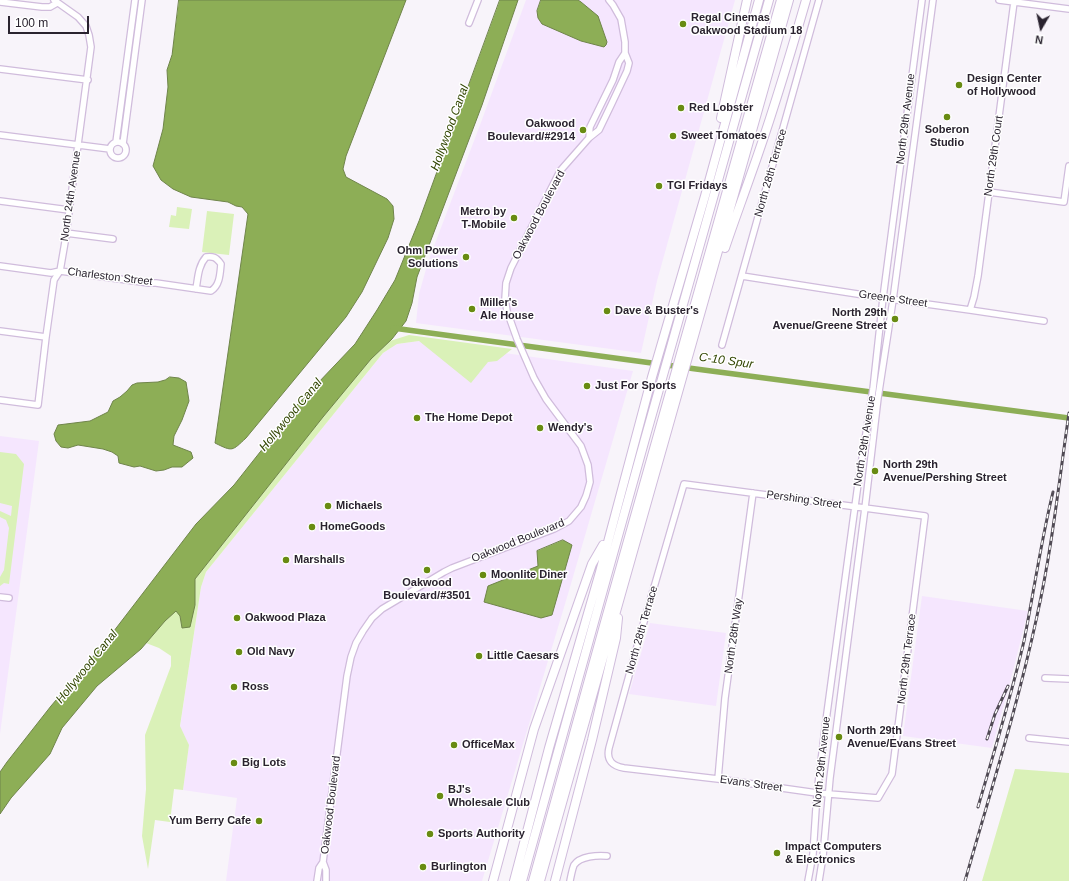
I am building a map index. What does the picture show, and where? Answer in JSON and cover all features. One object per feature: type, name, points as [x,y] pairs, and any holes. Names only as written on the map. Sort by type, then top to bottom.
[{"type":"highway","points":[[704,196],[747,0]]},
{"type":"highway","points":[[514,881],[549,748],[600,572],[652,377],[759,0]]},
{"type":"highway","points":[[522,881],[769,0]]},
{"type":"highway","points":[[540,881],[620,597],[678,380],[680,355],[780,0]]},
{"type":"highway","points":[[533,881],[605,622],[678,380],[690,354],[789,0]]},
{"type":"highway","points":[[713,272],[721,259],[750,176],[780,88],[806,0]]},
{"type":"highway","points":[[493,881],[534,729],[592,564],[609,535]]},
{"type":"highway","points":[[554,881],[592,740],[616,638],[620,597]]},
{"type":"street","points":[[135,0],[116,142],[110,149],[114,158],[120,158],[126,153],[126,148],[123,144],[142,0]]},
{"type":"street","points":[[469,23],[478,0]]},
{"type":"street","name":"Oakwood Boulevard","points":[[317,881],[319,868],[323,862],[347,676],[351,656],[356,643],[372,618],[382,609],[448,570],[554,529],[568,521],[581,507],[586,496],[590,482],[588,465],[581,446],[546,399],[534,378],[507,311],[505,299],[506,283],[511,268],[560,171],[589,138],[599,130],[623,81],[629,63],[625,53],[625,42],[621,19],[609,0]]},
{"type":"street","name":"North 28th Terrace","points":[[722,345],[819,0]]},
{"type":"street","name":"North 29th Avenue","points":[[819,881],[823,856],[837,717],[866,508],[883,298],[922,0]]},
{"type":"street","name":"North 29th Avenue","points":[[876,389],[893,300],[933,0]]},
{"type":"street","points":[[1000,0],[1069,9]]},
{"type":"street","points":[[0,2],[50,7],[55,1]]},
{"type":"street","name":"North 24th Avenue","points":[[0,400],[38,405],[54,280],[60,271],[88,80],[91,47],[86,26],[78,17],[55,1]]},
{"type":"street","name":"North 29th Court","points":[[970,310],[974,297],[989,192],[1014,2]]},
{"type":"street","name":"Oakwood Boulevard","points":[[589,138],[590,127],[613,80],[619,62],[625,53]]},
{"type":"street","points":[[0,68],[88,80]]},
{"type":"street","points":[[0,135],[110,149]]},
{"type":"street","points":[[116,142],[123,144]]},
{"type":"street","points":[[989,192],[1064,202],[1069,166]]},
{"type":"street","points":[[0,200],[69,210]]},
{"type":"street","points":[[66,233],[114,239]]},
{"type":"street","name":"Charleston Street","points":[[0,266],[51,273],[60,271],[211,291],[216,288],[219,279],[221,264],[218,259],[213,256],[206,257],[202,262],[196,289]]},
{"type":"street","name":"Greene Street","points":[[742,276],[893,300],[1044,321]]},
{"type":"street","points":[[0,331],[46,337]]},
{"type":"street","name":"North 29th Avenue","points":[[808,881],[813,854],[817,793],[854,507],[863,445],[875,397]]},
{"type":"street","name":"North 28th Terrace","points":[[624,768],[614,765],[609,759],[608,752],[684,484]]},
{"type":"street","name":"Pershing Street","points":[[684,484],[925,516]]},
{"type":"street","name":"North 28th Way","points":[[718,779],[725,698],[753,493]]},
{"type":"street","name":"North 29th Terrace","points":[[878,798],[892,774],[925,516]]},
{"type":"street","points":[[0,597],[9,598]]},
{"type":"street","points":[[1045,678],[1069,678]]},
{"type":"street","points":[[1029,738],[1069,742]]},
{"type":"street","name":"Evans Street","points":[[624,768],[817,793],[878,798]]},
{"type":"street","points":[[570,881],[574,865],[580,860],[596,855],[607,856]]},
{"type":"street","name":"Oakwood Boulevard","points":[[323,862],[326,870],[326,881]]},
{"type":"shaded area","points":[[526,0],[735,0],[657,281],[641,353],[416,323],[419,294],[428,262]]},
{"type":"shaded area","points":[[177,207],[192,209],[189,229],[169,227],[171,215],[176,216]]},
{"type":"shaded area","points":[[207,211],[234,214],[229,255],[202,252]]},
{"type":"shaded area","points":[[409,335],[512,349],[497,361],[488,362],[471,383],[419,341],[397,344],[383,353],[206,572],[201,587],[180,726],[189,745],[183,790],[174,789],[170,822],[155,820],[148,869],[142,836],[146,789],[145,735],[171,666],[171,656],[159,648],[146,643],[176,610],[180,616],[182,628],[195,605],[195,579],[323,417],[371,359],[390,341]]},
{"type":"shaded area","points":[[419,341],[633,371],[482,881],[226,881],[237,798],[183,790],[189,745],[180,727],[201,587],[206,572],[383,353],[397,344]]},
{"type":"shaded area","points":[[0,436],[39,441],[0,734]]},
{"type":"shaded area","points":[[0,452],[16,454],[24,464],[9,584],[4,583],[0,586],[0,577],[4,570],[9,528],[6,520],[0,517],[0,511],[11,516],[12,506],[0,503]]},
{"type":"shaded area","points":[[922,596],[1028,611],[992,748],[903,736]]},
{"type":"shaded area","points":[[650,623],[726,633],[716,706],[629,694]]},
{"type":"shaded area","points":[[1015,769],[1069,773],[1069,881],[982,881]]},
{"type":"water","points":[[179,0],[406,0],[346,156],[343,169],[346,177],[387,199],[393,206],[394,219],[388,238],[362,292],[346,317],[246,438],[238,446],[232,449],[225,448],[215,443],[248,214],[242,207],[228,202],[191,197],[173,189],[161,180],[153,166],[163,129],[168,87],[167,70],[172,55]]},
{"type":"water","name":"Hollywood Canal","points":[[500,0],[518,0],[482,105],[417,277],[412,303],[406,321],[392,339],[371,359],[323,417],[195,579],[195,605],[190,627],[182,628],[180,616],[176,611],[165,621],[141,649],[97,686],[62,728],[50,754],[11,798],[0,814],[0,772],[7,762],[51,706],[107,640],[196,524],[234,485],[298,404],[355,344],[377,310],[395,280],[419,221]]},
{"type":"water","points":[[541,0],[578,0],[581,2],[598,16],[607,42],[606,45],[604,47],[581,41],[542,24],[538,18],[537,11]]},
{"type":"water","points":[[170,377],[179,378],[186,382],[189,401],[174,436],[173,445],[191,452],[193,458],[182,467],[172,467],[156,471],[140,466],[134,467],[119,463],[118,456],[103,449],[78,445],[68,448],[61,447],[56,441],[54,434],[58,425],[90,421],[108,412],[113,401],[120,397],[132,385],[137,383],[158,382]]},
{"type":"water","points":[[563,540],[572,545],[552,615],[541,618],[484,602],[488,586],[538,566],[537,551]]},
{"type":"waterway","name":"C-10 Spur","points":[[393,328],[1069,418]]},
{"type":"railway","points":[[965,881],[1012,716],[1037,616],[1051,540],[1069,413]]},
{"type":"railway","points":[[978,807],[1019,662],[1053,492]]},
{"type":"railway","points":[[987,739],[995,714],[1008,686]]},
{"type":"place","name":"Regal Cinemas Oakwood Stadium 18","points":[[683,24]]},
{"type":"place","name":"Design Center of Hollywood","points":[[959,85]]},
{"type":"place","name":"Red Lobster","points":[[681,108]]},
{"type":"place","name":"Soberon Studio","points":[[947,117]]},
{"type":"place","name":"Oakwood Boulevard/#2914","points":[[583,130]]},
{"type":"place","name":"Sweet Tomatoes","points":[[673,136]]},
{"type":"place","name":"TGI Fridays","points":[[659,186]]},
{"type":"place","name":"Metro by T-Mobile","points":[[514,218]]},
{"type":"place","name":"Ohm Power Solutions","points":[[466,257]]},
{"type":"place","name":"Miller's Ale House","points":[[472,309]]},
{"type":"place","name":"Dave & Buster's","points":[[607,311]]},
{"type":"place","name":"North 29th Avenue/Greene Street","points":[[895,319]]},
{"type":"place","name":"Just For Sports","points":[[587,386]]},
{"type":"place","name":"The Home Depot","points":[[417,418]]},
{"type":"place","name":"Wendy's","points":[[540,428]]},
{"type":"place","name":"North 29th Avenue/Pershing Street","points":[[875,471]]},
{"type":"place","name":"Michaels","points":[[328,506]]},
{"type":"place","name":"HomeGoods","points":[[312,527]]},
{"type":"place","name":"Marshalls","points":[[286,560]]},
{"type":"place","name":"Oakwood Boulevard/#3501","points":[[427,570]]},
{"type":"place","name":"Moonlite Diner","points":[[483,575]]},
{"type":"place","name":"Oakwood Plaza","points":[[237,618]]},
{"type":"place","name":"Old Navy","points":[[239,652]]},
{"type":"place","name":"Little Caesars","points":[[479,656]]},
{"type":"place","name":"Ross","points":[[234,687]]},
{"type":"place","name":"North 29th Avenue/Evans Street","points":[[839,737]]},
{"type":"place","name":"OfficeMax","points":[[454,745]]},
{"type":"place","name":"Big Lots","points":[[234,763]]},
{"type":"place","name":"BJ's Wholesale Club","points":[[440,796]]},
{"type":"place","name":"Yum Berry Cafe","points":[[259,821]]},
{"type":"place","name":"Sports Authority","points":[[430,834]]},
{"type":"place","name":"Impact Computers & Electronics","points":[[777,853]]},
{"type":"place","name":"Burlington","points":[[423,867]]}]
